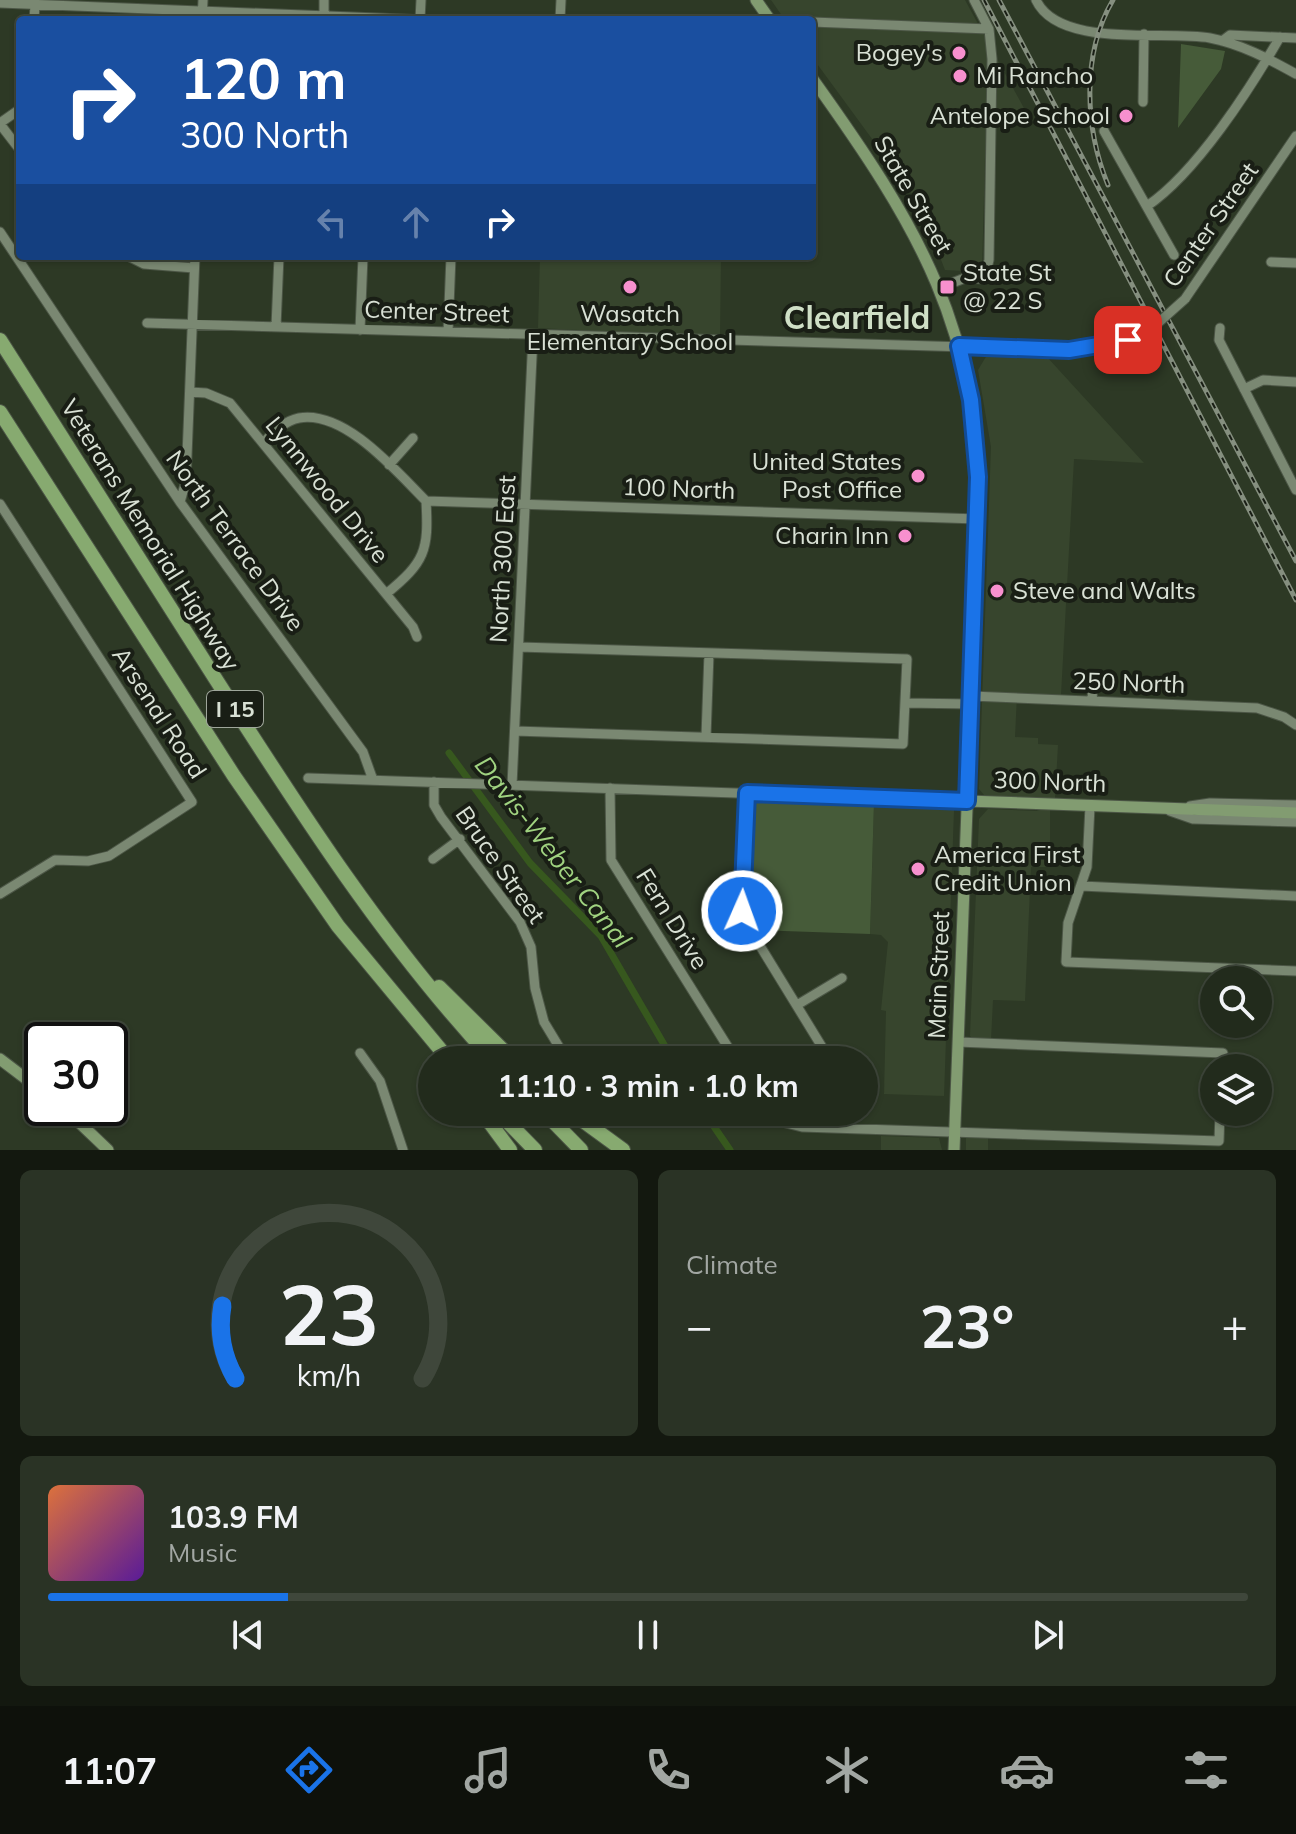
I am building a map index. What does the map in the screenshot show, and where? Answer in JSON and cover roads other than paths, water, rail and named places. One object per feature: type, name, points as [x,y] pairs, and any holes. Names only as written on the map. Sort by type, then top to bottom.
[{"type":"highway","name":"Veterans Memorial Highway","points":[[0,340],[278,777],[394,943],[480,1046]]},
{"type":"highway","name":"I 15","points":[[0,412],[234,776],[338,926],[434,1046]]},
{"type":"highway","points":[[394,943],[499,1046]]},
{"type":"highway","points":[[492,1126],[510,1150]]},
{"type":"highway","points":[[512,1126],[535,1150]]},
{"type":"highway","points":[[558,1126],[581,1150]]},
{"type":"highway","points":[[590,1126],[623,1150]]},
{"type":"main road","name":"State Street","points":[[816,84],[898,203],[939,288],[959,346],[969,390],[977,451],[978,519]]},
{"type":"main road","name":"Main Street","points":[[954,1150],[978,519]]},
{"type":"main road","name":"300 North","points":[[967,801],[1296,813]]},
{"type":"main road","points":[[0,1059],[24,1077]]},
{"type":"main road","points":[[83,1126],[108,1150]]},
{"type":"street","points":[[0,3],[118,8],[202,16],[203,0]]},
{"type":"street","points":[[324,0],[324,16]]},
{"type":"street","points":[[939,288],[965,278],[984,279],[989,260],[989,29],[974,0]]},
{"type":"street","points":[[1036,0],[1041,10],[1080,31],[1222,41],[1268,58],[1296,74]]},
{"type":"street","points":[[34,16],[35,5]]},
{"type":"street","points":[[117,16],[118,8]]},
{"type":"street","points":[[816,22],[989,29]]},
{"type":"street","points":[[1143,102],[1144,34]]},
{"type":"street","points":[[1222,41],[1230,35],[1296,38]]},
{"type":"street","points":[[1147,206],[1169,189],[1241,102],[1280,37]]},
{"type":"street","points":[[0,123],[16,145]]},
{"type":"street","points":[[1104,131],[1174,255]]},
{"type":"street","name":"Center Street","points":[[147,323],[1069,350],[1128,340],[1157,324],[1185,299],[1296,136]]},
{"type":"street","name":"North Terrace Drive","points":[[0,232],[16,255]]},
{"type":"street","name":"North Terrace Drive","points":[[19,260],[180,502],[363,752],[373,780]]},
{"type":"street","points":[[136,260],[144,264],[194,268]]},
{"type":"street","points":[[180,502],[186,481],[195,260]]},
{"type":"street","points":[[276,327],[279,260]]},
{"type":"street","points":[[360,330],[363,260]]},
{"type":"street","points":[[448,332],[451,260]]},
{"type":"street","points":[[1271,262],[1296,263]]},
{"type":"street","points":[[1220,328],[1219,340],[1291,468],[1296,490]]},
{"type":"street","name":"North 300 East","points":[[512,785],[533,335]]},
{"type":"street","points":[[1244,389],[1263,380],[1296,382]]},
{"type":"street","name":"Lynnwood Drive","points":[[190,392],[206,393],[230,403],[413,627],[417,637]]},
{"type":"street","points":[[263,443],[283,424],[299,418],[342,425],[426,501],[424,555],[413,572],[386,594]]},
{"type":"street","points":[[389,465],[413,438]]},
{"type":"street","name":"100 North","points":[[426,501],[978,519]]},
{"type":"street","name":"Arsenal Road","points":[[0,504],[192,802],[109,856],[88,861],[55,860],[0,894]]},
{"type":"street","points":[[515,731],[903,744],[905,703],[907,659],[519,647]]},
{"type":"street","points":[[706,737],[709,653]]},
{"type":"street","points":[[1092,701],[1093,681]]},
{"type":"street","name":"250 North","points":[[905,703],[1092,701],[1257,708],[1284,717],[1296,725]]},
{"type":"street","name":"300 North","points":[[308,778],[967,801]]},
{"type":"street","name":"Bruce Street","points":[[434,782],[434,805],[528,937],[544,1022],[559,1046]]},
{"type":"street","name":"Fern Drive","points":[[610,788],[611,860],[727,1046]]},
{"type":"street","points":[[747,793],[743,918],[822,1046]]},
{"type":"street","points":[[1163,808],[1210,803],[1296,805]]},
{"type":"street","points":[[1090,806],[1088,859],[1068,923],[1066,962],[1296,971]]},
{"type":"street","points":[[1163,808],[1193,819],[1296,822]]},
{"type":"street","points":[[433,859],[460,839]]},
{"type":"street","points":[[1081,886],[1296,896]]},
{"type":"street","points":[[797,1005],[842,978]]},
{"type":"street","points":[[958,1042],[1223,1054]]},
{"type":"street","points":[[360,1053],[380,1081],[403,1150]]},
{"type":"street","points":[[818,1126],[1219,1141],[1220,1126]]},
{"type":"waterway","name":"Davis-Weber Canal","points":[[449,753],[530,863],[601,936],[665,1046]]},
{"type":"waterway","name":"Davis-Weber Canal","points":[[714,1126],[730,1150]]},
{"type":"railway","points":[[984,0],[1296,600]]},
{"type":"railway","points":[[999,0],[1296,561]]},
{"type":"railway","points":[[1108,185],[1095,140],[1090,92],[1095,44],[1113,0]]},
{"type":"place","name":"Bogey's","points":[[959,53]]},
{"type":"place","name":"Mi Rancho","points":[[960,76]]},
{"type":"place","name":"Antelope School","points":[[1126,116]]},
{"type":"place","name":"Wasatch Elementary School","points":[[630,287]]},
{"type":"place","name":"State St @ 22 S","points":[[947,287]]},
{"type":"place","name":"United States Post Office","points":[[918,476]]},
{"type":"place","name":"Charin Inn","points":[[905,536]]},
{"type":"place","name":"Steve and Walts","points":[[997,591]]},
{"type":"place","name":"America First Credit Union","points":[[918,869]]},
{"type":"district","name":"Clearfield","points":[[857,318]]}]
